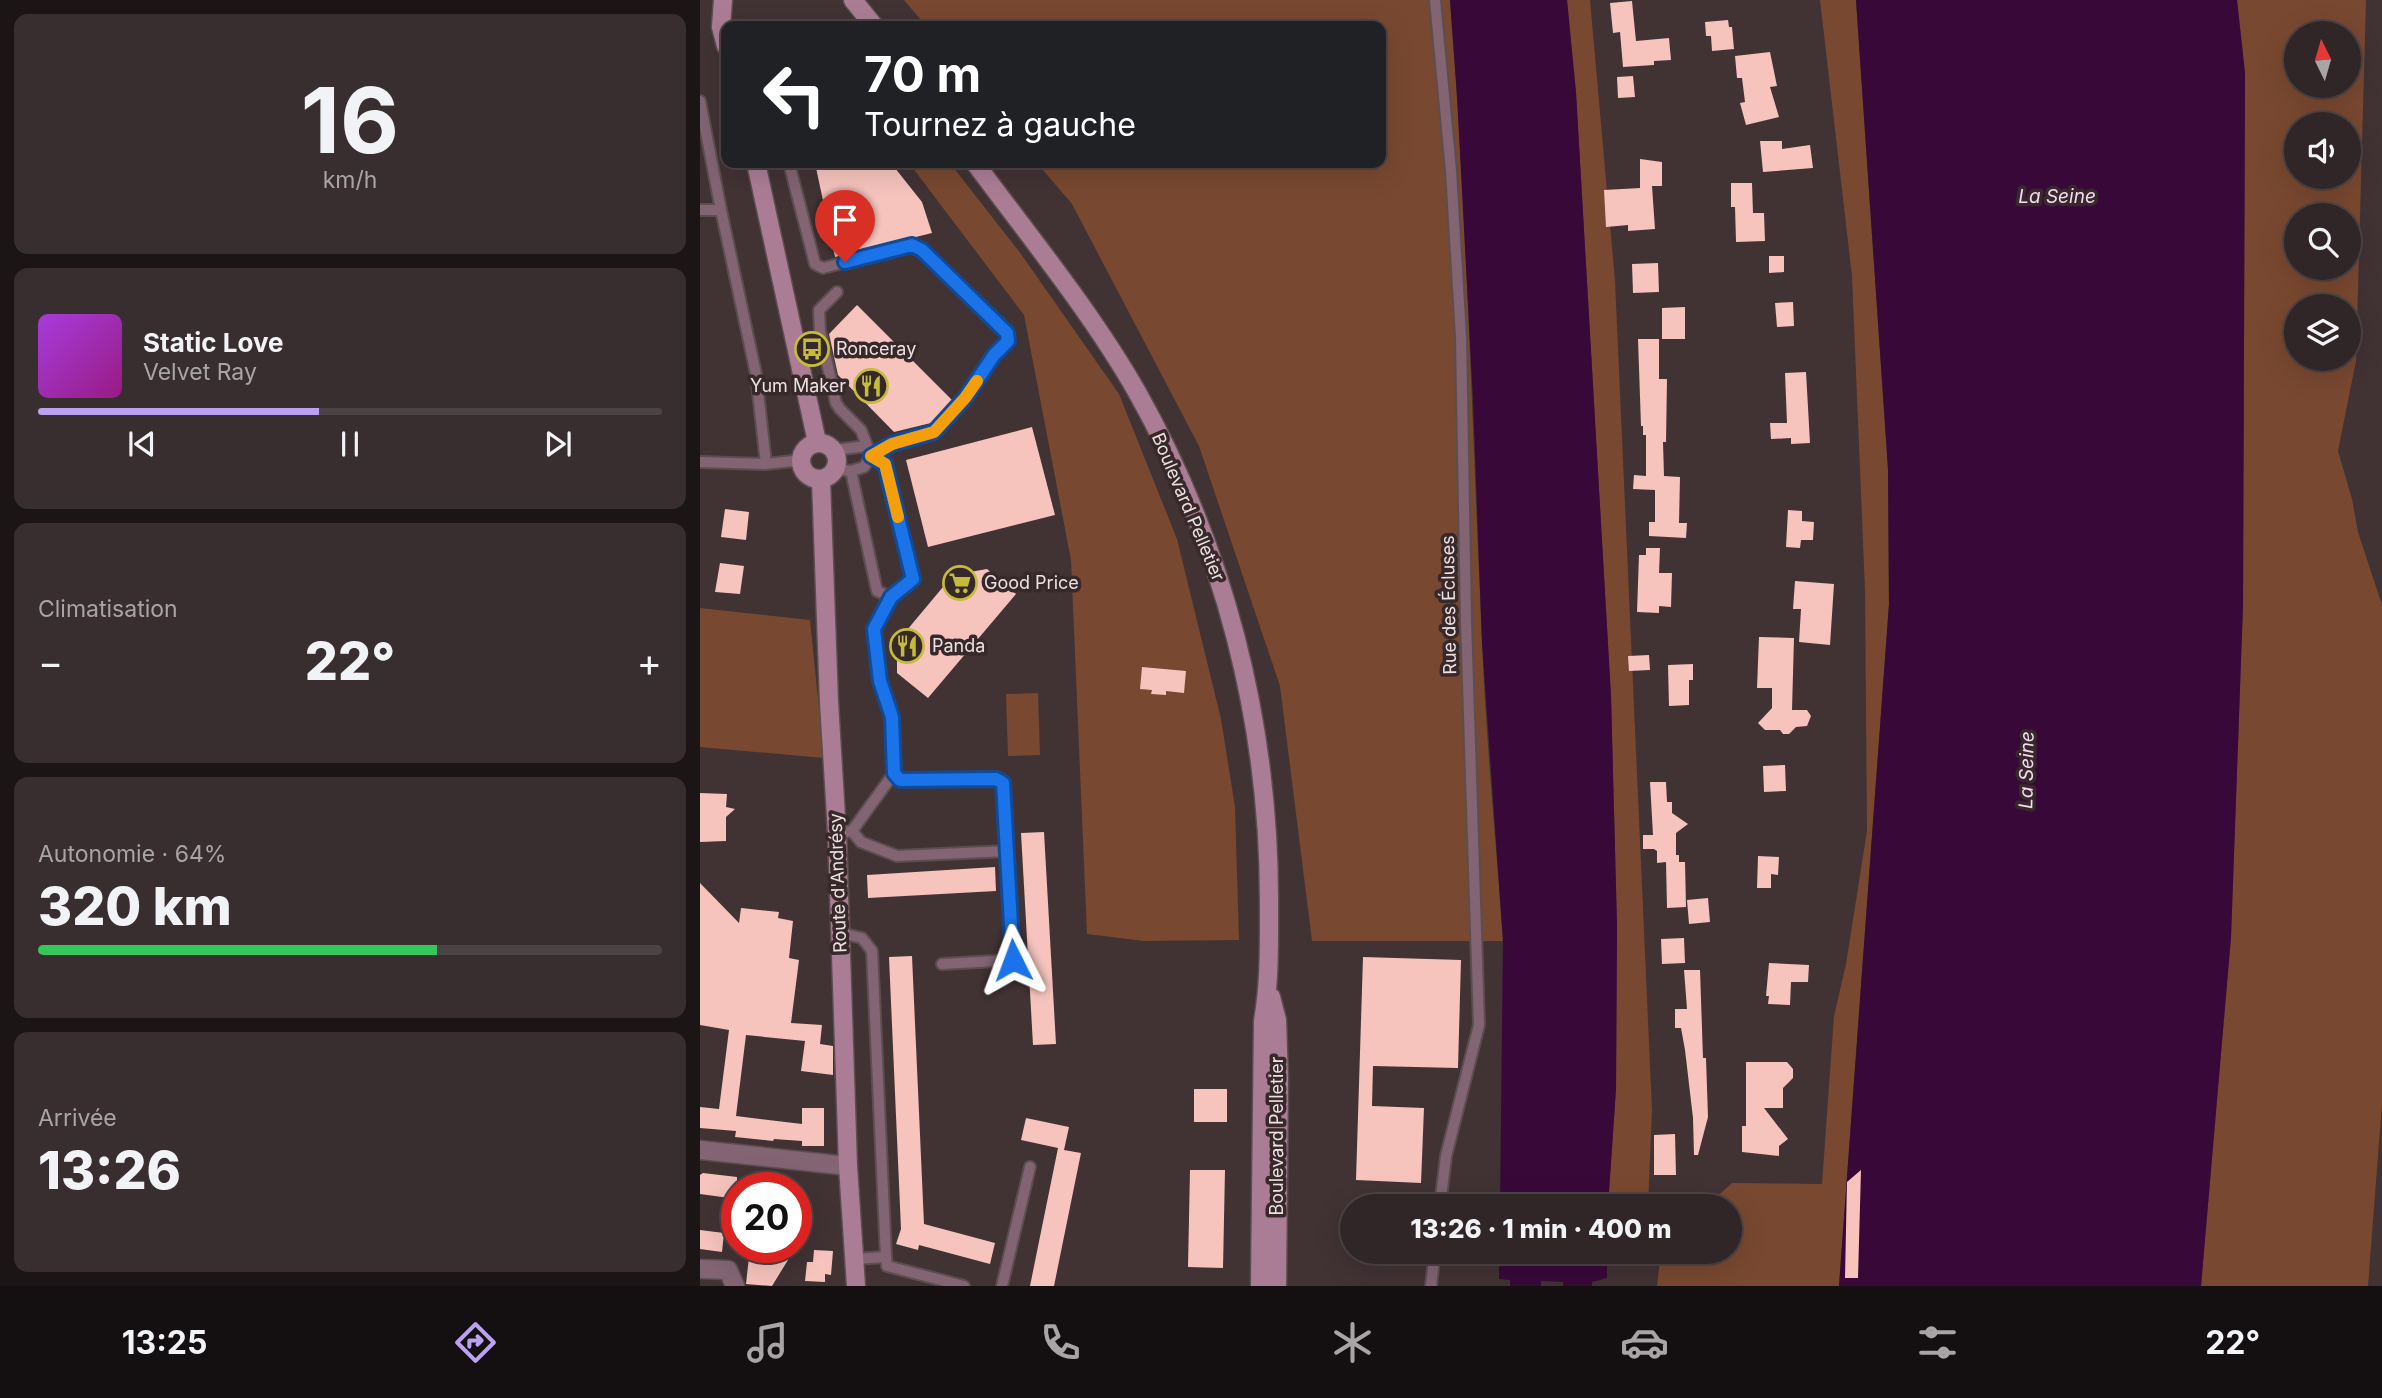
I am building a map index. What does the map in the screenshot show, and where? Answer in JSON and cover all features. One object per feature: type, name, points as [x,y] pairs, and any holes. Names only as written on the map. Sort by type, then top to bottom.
[{"type":"main road","points":[[853,0],[870,21]]},
{"type":"main road","points":[[722,21],[724,3]]},
{"type":"main road","points":[[758,168],[817,442]]},
{"type":"main road","name":"Boulevard Pelletier","points":[[979,168],[1117,359],[1160,437],[1206,541],[1232,619],[1250,695],[1262,773],[1269,853],[1269,986],[1263,1021],[1260,1286]]},
{"type":"main road","points":[[817,442],[827,444],[835,450],[844,470],[821,480],[811,478],[804,472],[800,463],[802,453],[808,445],[817,442]]},
{"type":"main road","name":"Route d'Andrésy","points":[[821,480],[829,702],[844,832],[841,933],[848,1167],[856,1286]]},
{"type":"main road","name":"Boulevard Pelletier","points":[[1269,986],[1277,1020],[1279,1079],[1277,1286]]},
{"type":"street","points":[[700,1150],[848,1167]]},
{"type":"street","points":[[700,1269],[728,1270],[735,1286]]},
{"type":"lane","name":"Rue des Écluses","points":[[1435,0],[1451,171],[1461,337],[1466,621],[1479,1025],[1446,1156],[1441,1194]]},
{"type":"lane","points":[[700,101],[704,141],[713,169],[756,373],[766,464]]},
{"type":"lane","points":[[790,168],[815,264],[823,268],[912,245],[922,250],[1007,333],[1008,341],[994,355],[965,398],[934,432],[868,451],[835,450]]},
{"type":"lane","points":[[700,169],[713,169]]},
{"type":"lane","points":[[700,210],[721,211]]},
{"type":"lane","points":[[837,292],[819,310],[820,331],[836,403],[839,410],[861,430],[868,451],[864,467],[844,470],[877,591],[891,597]]},
{"type":"lane","points":[[868,451],[885,464],[913,579],[891,597],[874,629],[880,681],[892,717],[894,773],[900,780],[996,779],[1003,783],[1013,960],[942,964]]},
{"type":"lane","points":[[700,462],[800,463]]},
{"type":"lane","points":[[894,773],[844,832],[897,856],[1008,851]]},
{"type":"lane","points":[[841,933],[862,938],[872,951],[887,1266],[964,1286]]},
{"type":"lane","points":[[1002,1286],[1030,1167]]},
{"type":"lane","points":[[854,1259],[886,1257]]},
{"type":"lane","points":[[1431,1286],[1434,1264]]},
{"type":"shaded area","points":[[904,0],[1450,0],[1465,240],[1484,678],[1503,941],[1312,941],[1280,686],[1199,446],[1072,204],[1041,168],[1386,168],[1386,21],[922,21]]},
{"type":"shaded area","points":[[1567,0],[1590,0],[1615,281],[1652,1110],[1648,1194],[1609,1194],[1616,1089],[1617,926],[1611,696],[1576,93]]},
{"type":"shaded area","points":[[1820,0],[1856,0],[1888,469],[1889,604],[1839,1286],[1657,1286],[1660,1264],[1742,1264],[1742,1194],[1720,1194],[1732,1183],[1822,1184],[1834,1016],[1846,964],[1867,831],[1865,590],[1852,276]]},
{"type":"shaded area","points":[[2237,0],[2366,0],[2361,180],[2361,112],[2284,112],[2284,189],[2361,189],[2360,203],[2284,203],[2284,280],[2358,280],[2358,294],[2284,294],[2284,371],[2354,371],[2338,451],[2358,532],[2382,605],[2382,1103],[2368,1286],[2201,1286],[2231,937],[2243,605],[2245,73]]},
{"type":"shaded area","points":[[913,168],[954,168],[1021,254],[1119,394],[1177,539],[1221,719],[1235,807],[1239,940],[1144,941],[1087,934],[1071,560],[1024,315]]},
{"type":"shaded area","points":[[700,608],[810,620],[824,758],[700,747]]},
{"type":"shaded area","points":[[1038,693],[1040,755],[1008,756],[1006,694]]},
{"type":"water","points":[[1450,0],[1567,0],[1576,92],[1611,696],[1617,926],[1616,1089],[1609,1194],[1500,1194],[1503,941],[1482,643],[1473,400]]},
{"type":"water","name":"La Seine","points":[[1856,0],[2237,0],[2245,73],[2243,605],[2231,937],[2201,1286],[1839,1286],[1889,604],[1888,469]]},
{"type":"water","points":[[1499,1264],[1607,1264],[1607,1278],[1592,1282],[1592,1286],[1563,1286],[1563,1282],[1541,1281],[1541,1286],[1510,1286],[1510,1280],[1499,1279]]},
{"type":"building","points":[[1632,1],[1636,41],[1669,38],[1671,60],[1654,61],[1654,65],[1623,67],[1620,32],[1613,33],[1610,3]]},
{"type":"building","points":[[1728,20],[1729,27],[1732,27],[1734,49],[1712,51],[1711,36],[1706,36],[1705,22]]},
{"type":"building","points":[[1770,52],[1777,86],[1770,87],[1779,117],[1746,125],[1740,103],[1745,102],[1742,78],[1737,78],[1735,56]]},
{"type":"building","points":[[1633,76],[1635,97],[1618,98],[1617,77]]},
{"type":"building","points":[[1760,141],[1782,141],[1782,149],[1810,145],[1813,168],[1763,172]]},
{"type":"building","points":[[1640,159],[1662,162],[1662,186],[1652,186],[1655,229],[1628,231],[1628,225],[1606,227],[1604,190],[1640,188]]},
{"type":"building","points":[[816,168],[895,168],[922,202],[932,233],[835,257]]},
{"type":"building","points":[[1731,183],[1752,183],[1753,213],[1764,213],[1765,241],[1736,242]]},
{"type":"building","points":[[1769,256],[1784,256],[1784,272],[1769,273]]},
{"type":"building","points":[[1658,263],[1659,292],[1633,293],[1632,264]]},
{"type":"building","points":[[1793,302],[1794,326],[1777,327],[1775,303]]},
{"type":"building","points":[[857,305],[952,400],[931,423],[894,432],[838,375],[829,334]]},
{"type":"building","points":[[1685,307],[1685,339],[1662,339],[1662,308]]},
{"type":"building","points":[[1638,339],[1659,339],[1659,379],[1667,379],[1664,476],[1680,477],[1679,523],[1687,523],[1686,538],[1649,536],[1649,522],[1655,522],[1655,490],[1633,489],[1634,475],[1646,476],[1646,435],[1643,435],[1641,426]]},
{"type":"building","points":[[1806,372],[1810,443],[1791,444],[1791,438],[1771,439],[1770,423],[1787,423],[1785,373]]},
{"type":"building","points":[[1032,427],[1055,515],[928,547],[906,460]]},
{"type":"building","points":[[725,509],[749,512],[746,540],[721,537]]},
{"type":"building","points":[[1788,510],[1802,511],[1802,521],[1814,522],[1813,540],[1801,540],[1800,548],[1786,547]]},
{"type":"building","points":[[1646,548],[1660,548],[1659,573],[1672,573],[1671,607],[1659,606],[1659,613],[1637,612],[1639,555],[1646,555]]},
{"type":"building","points":[[720,563],[744,566],[740,594],[715,592]]},
{"type":"building","points":[[987,569],[1016,594],[928,698],[897,673],[897,642],[953,575]]},
{"type":"building","points":[[1795,581],[1834,584],[1830,645],[1799,642],[1801,609],[1793,609]]},
{"type":"building","points":[[1759,637],[1794,638],[1792,710],[1807,710],[1811,716],[1807,726],[1796,727],[1789,734],[1783,734],[1780,730],[1765,730],[1758,723],[1772,708],[1772,688],[1757,688]]},
{"type":"building","points":[[1649,655],[1650,670],[1629,671],[1628,656]]},
{"type":"building","points":[[1693,664],[1693,680],[1689,680],[1689,705],[1669,706],[1668,665]]},
{"type":"building","points":[[1142,667],[1186,671],[1184,693],[1166,691],[1166,695],[1151,694],[1152,690],[1140,689]]},
{"type":"building","points":[[1785,765],[1786,791],[1764,792],[1763,766]]},
{"type":"building","points":[[1650,782],[1666,782],[1667,802],[1672,802],[1672,813],[1688,824],[1676,833],[1676,855],[1679,855],[1679,862],[1685,862],[1686,907],[1667,908],[1666,862],[1657,863],[1657,851],[1654,849],[1643,849],[1643,835],[1653,835]]},
{"type":"building","points":[[700,793],[727,794],[726,807],[735,809],[726,817],[726,841],[700,842]]},
{"type":"building","points":[[1044,832],[1056,1044],[1033,1045],[1021,833]]},
{"type":"building","points":[[1758,856],[1779,857],[1778,875],[1771,874],[1771,888],[1757,888]]},
{"type":"building","points":[[995,867],[996,891],[868,898],[867,875]]},
{"type":"building","points":[[700,883],[739,923],[741,908],[779,912],[778,918],[793,921],[789,958],[799,960],[791,1023],[822,1025],[820,1044],[833,1046],[833,1075],[801,1071],[805,1041],[746,1035],[736,1116],[802,1124],[802,1108],[824,1108],[824,1146],[802,1146],[802,1141],[735,1137],[736,1131],[700,1128],[700,1107],[719,1109],[729,1030],[700,1025]]},
{"type":"building","points":[[1708,898],[1710,922],[1689,924],[1687,900]]},
{"type":"building","points":[[1684,938],[1685,963],[1662,964],[1661,939]]},
{"type":"building","points":[[912,956],[924,1224],[995,1243],[990,1264],[919,1245],[918,1250],[896,1244],[901,1229],[889,957]]},
{"type":"building","points":[[1363,957],[1461,960],[1458,1068],[1373,1066],[1372,1106],[1424,1108],[1421,1183],[1356,1180]]},
{"type":"building","points":[[1769,963],[1809,965],[1808,982],[1791,982],[1790,1005],[1768,1004],[1769,996],[1766,996]]},
{"type":"building","points":[[1684,970],[1700,970],[1708,1117],[1698,1155],[1694,1155],[1693,1118],[1685,1050],[1681,1028],[1675,1028],[1675,1009],[1687,1009]]},
{"type":"building","points":[[1746,1062],[1787,1062],[1793,1069],[1793,1078],[1783,1088],[1783,1108],[1764,1108],[1788,1139],[1779,1146],[1779,1156],[1742,1152],[1742,1126],[1746,1126]]},
{"type":"building","points":[[1194,1089],[1227,1089],[1227,1122],[1194,1122]]},
{"type":"building","points":[[1026,1118],[1069,1127],[1064,1150],[1081,1153],[1054,1286],[1030,1286],[1058,1148],[1021,1140]]},
{"type":"building","points":[[1675,1134],[1676,1175],[1654,1175],[1654,1135]]},
{"type":"building","points":[[1190,1170],[1225,1170],[1223,1268],[1188,1267]]},
{"type":"building","points":[[1861,1170],[1858,1278],[1845,1278],[1847,1182]]},
{"type":"building","points":[[700,1175],[721,1175],[721,1197],[700,1194]]},
{"type":"building","points":[[700,1230],[721,1233],[721,1252],[700,1249]]},
{"type":"building","points":[[814,1250],[833,1251],[831,1275],[825,1274],[825,1282],[805,1281],[807,1263],[813,1262]]},
{"type":"building","points":[[748,1263],[786,1263],[772,1286],[746,1284]]},
{"type":"slow traffic","points":[[898,517],[885,464],[871,456],[892,444],[934,432],[977,381]]},
{"type":"place","name":"Ronceray","points":[[812,349]]},
{"type":"place","name":"Yum Maker","points":[[871,386]]},
{"type":"place","name":"Good Price","points":[[960,583]]},
{"type":"place","name":"Panda","points":[[907,646]]},
{"type":"route","points":[[845,262],[912,245],[922,250],[1007,333],[1008,341],[994,355],[965,398],[934,432],[892,444],[871,456],[885,464],[913,579],[891,597],[874,629],[880,681],[892,717],[894,773],[900,780],[996,779],[1003,783],[1013,960]]}]
